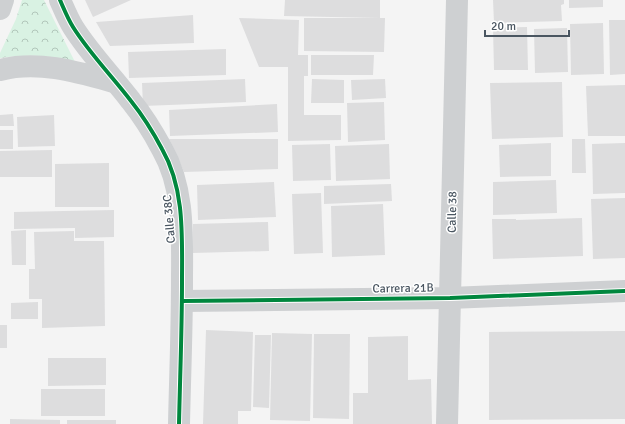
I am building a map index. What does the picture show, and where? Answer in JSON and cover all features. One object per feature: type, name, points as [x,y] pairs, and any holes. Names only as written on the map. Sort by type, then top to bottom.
[{"type":"street","points":[[0,9],[3,0]]},
{"type":"street","name":"Calle 38C","points":[[60,0],[73,27],[114,82],[131,100],[149,126],[164,151],[173,175],[180,201],[182,301],[179,424]]},
{"type":"street","name":"Calle 38","points":[[447,424],[457,0]]},
{"type":"street","points":[[0,70],[7,68],[37,66],[74,70],[114,82]]},
{"type":"street","name":"Carrera 21B","points":[[182,301],[450,298],[625,291]]},
{"type":"green space","points":[[22,0],[44,0],[75,62],[38,56],[0,58],[0,53],[16,19]]},
{"type":"building","points":[[85,0],[131,0],[93,17]]},
{"type":"building","points":[[285,0],[380,0],[380,18],[284,16]]},
{"type":"building","points":[[493,0],[564,0],[564,4],[561,5],[562,21],[494,23]]},
{"type":"building","points":[[569,0],[603,0],[603,7],[569,8]]},
{"type":"building","points":[[193,15],[194,43],[110,46],[96,22]]},
{"type":"building","points":[[239,18],[299,20],[298,55],[308,55],[308,76],[304,76],[304,115],[341,115],[341,140],[288,141],[288,67],[259,67]]},
{"type":"building","points":[[304,18],[385,18],[384,52],[304,51]]},
{"type":"building","points":[[609,20],[625,20],[625,74],[610,75]]},
{"type":"building","points":[[603,23],[604,74],[571,75],[570,24]]},
{"type":"building","points":[[527,27],[528,70],[494,70],[493,28]]},
{"type":"building","points":[[567,28],[568,72],[535,73],[534,29]]},
{"type":"building","points":[[226,49],[226,75],[129,78],[128,52]]},
{"type":"building","points":[[311,55],[374,55],[373,75],[311,75]]},
{"type":"building","points":[[245,79],[246,102],[143,106],[142,83]]},
{"type":"building","points":[[312,79],[344,80],[344,103],[311,103]]},
{"type":"building","points":[[385,79],[386,98],[352,100],[351,80]]},
{"type":"building","points":[[562,82],[563,137],[492,139],[490,83]]},
{"type":"building","points":[[625,85],[625,136],[588,136],[586,86]]},
{"type":"building","points":[[384,102],[385,140],[348,142],[347,103]]},
{"type":"building","points":[[277,104],[278,132],[170,136],[169,110]]},
{"type":"building","points":[[13,114],[14,126],[0,126],[0,115]]},
{"type":"building","points":[[54,115],[55,146],[18,147],[17,117]]},
{"type":"building","points":[[0,130],[13,130],[13,149],[0,149]]},
{"type":"building","points":[[169,139],[278,139],[278,169],[184,172]]},
{"type":"building","points":[[572,139],[585,139],[586,173],[572,173]]},
{"type":"building","points":[[551,143],[551,176],[500,177],[499,145]]},
{"type":"building","points":[[625,143],[625,193],[593,194],[592,144]]},
{"type":"building","points":[[330,144],[331,180],[293,181],[292,145]]},
{"type":"building","points":[[389,144],[390,179],[336,181],[335,146]]},
{"type":"building","points":[[52,150],[52,177],[0,177],[0,151]]},
{"type":"building","points":[[109,163],[109,207],[55,207],[55,164]]},
{"type":"building","points":[[556,180],[557,213],[493,215],[493,182]]},
{"type":"building","points":[[274,182],[276,217],[198,220],[197,185]]},
{"type":"building","points":[[391,184],[392,201],[324,204],[324,186]]},
{"type":"building","points":[[321,193],[323,253],[294,254],[292,194]]},
{"type":"building","points":[[625,198],[625,258],[593,259],[591,199]]},
{"type":"building","points":[[383,204],[385,255],[332,257],[331,206]]},
{"type":"building","points":[[114,210],[114,237],[75,238],[75,228],[14,229],[14,212]]},
{"type":"building","points":[[582,218],[583,256],[493,259],[492,219],[516,220]]},
{"type":"building","points":[[268,222],[269,251],[193,253],[193,224]]},
{"type":"building","points":[[26,230],[26,265],[12,265],[11,231]]},
{"type":"building","points":[[74,231],[74,241],[104,241],[105,326],[42,328],[42,299],[29,299],[29,269],[35,269],[34,232]]},
{"type":"building","points":[[38,302],[38,319],[11,319],[11,303]]},
{"type":"building","points":[[0,325],[7,325],[7,348],[0,348]]},
{"type":"building","points":[[206,330],[253,332],[251,411],[238,411],[238,424],[203,424]]},
{"type":"building","points":[[625,331],[625,419],[489,420],[489,332]]},
{"type":"building","points":[[272,333],[312,334],[310,421],[270,420]]},
{"type":"building","points":[[314,334],[350,334],[349,419],[313,418]]},
{"type":"building","points":[[255,335],[271,335],[269,408],[253,407]]},
{"type":"building","points":[[408,336],[408,380],[431,379],[432,424],[353,424],[353,393],[368,393],[368,337]]},
{"type":"building","points":[[48,358],[106,358],[106,385],[48,386]]},
{"type":"building","points":[[41,389],[105,389],[105,416],[41,416]]},
{"type":"building","points":[[10,419],[60,420],[60,424],[10,424]]},
{"type":"building","points":[[67,420],[116,420],[116,424],[67,424]]},
{"type":"cycle path","points":[[60,0],[69,21],[80,37],[148,124],[159,143],[175,180],[181,214],[182,231],[182,317],[179,424]]},
{"type":"cycle path","points":[[182,301],[450,298],[625,291]]}]
